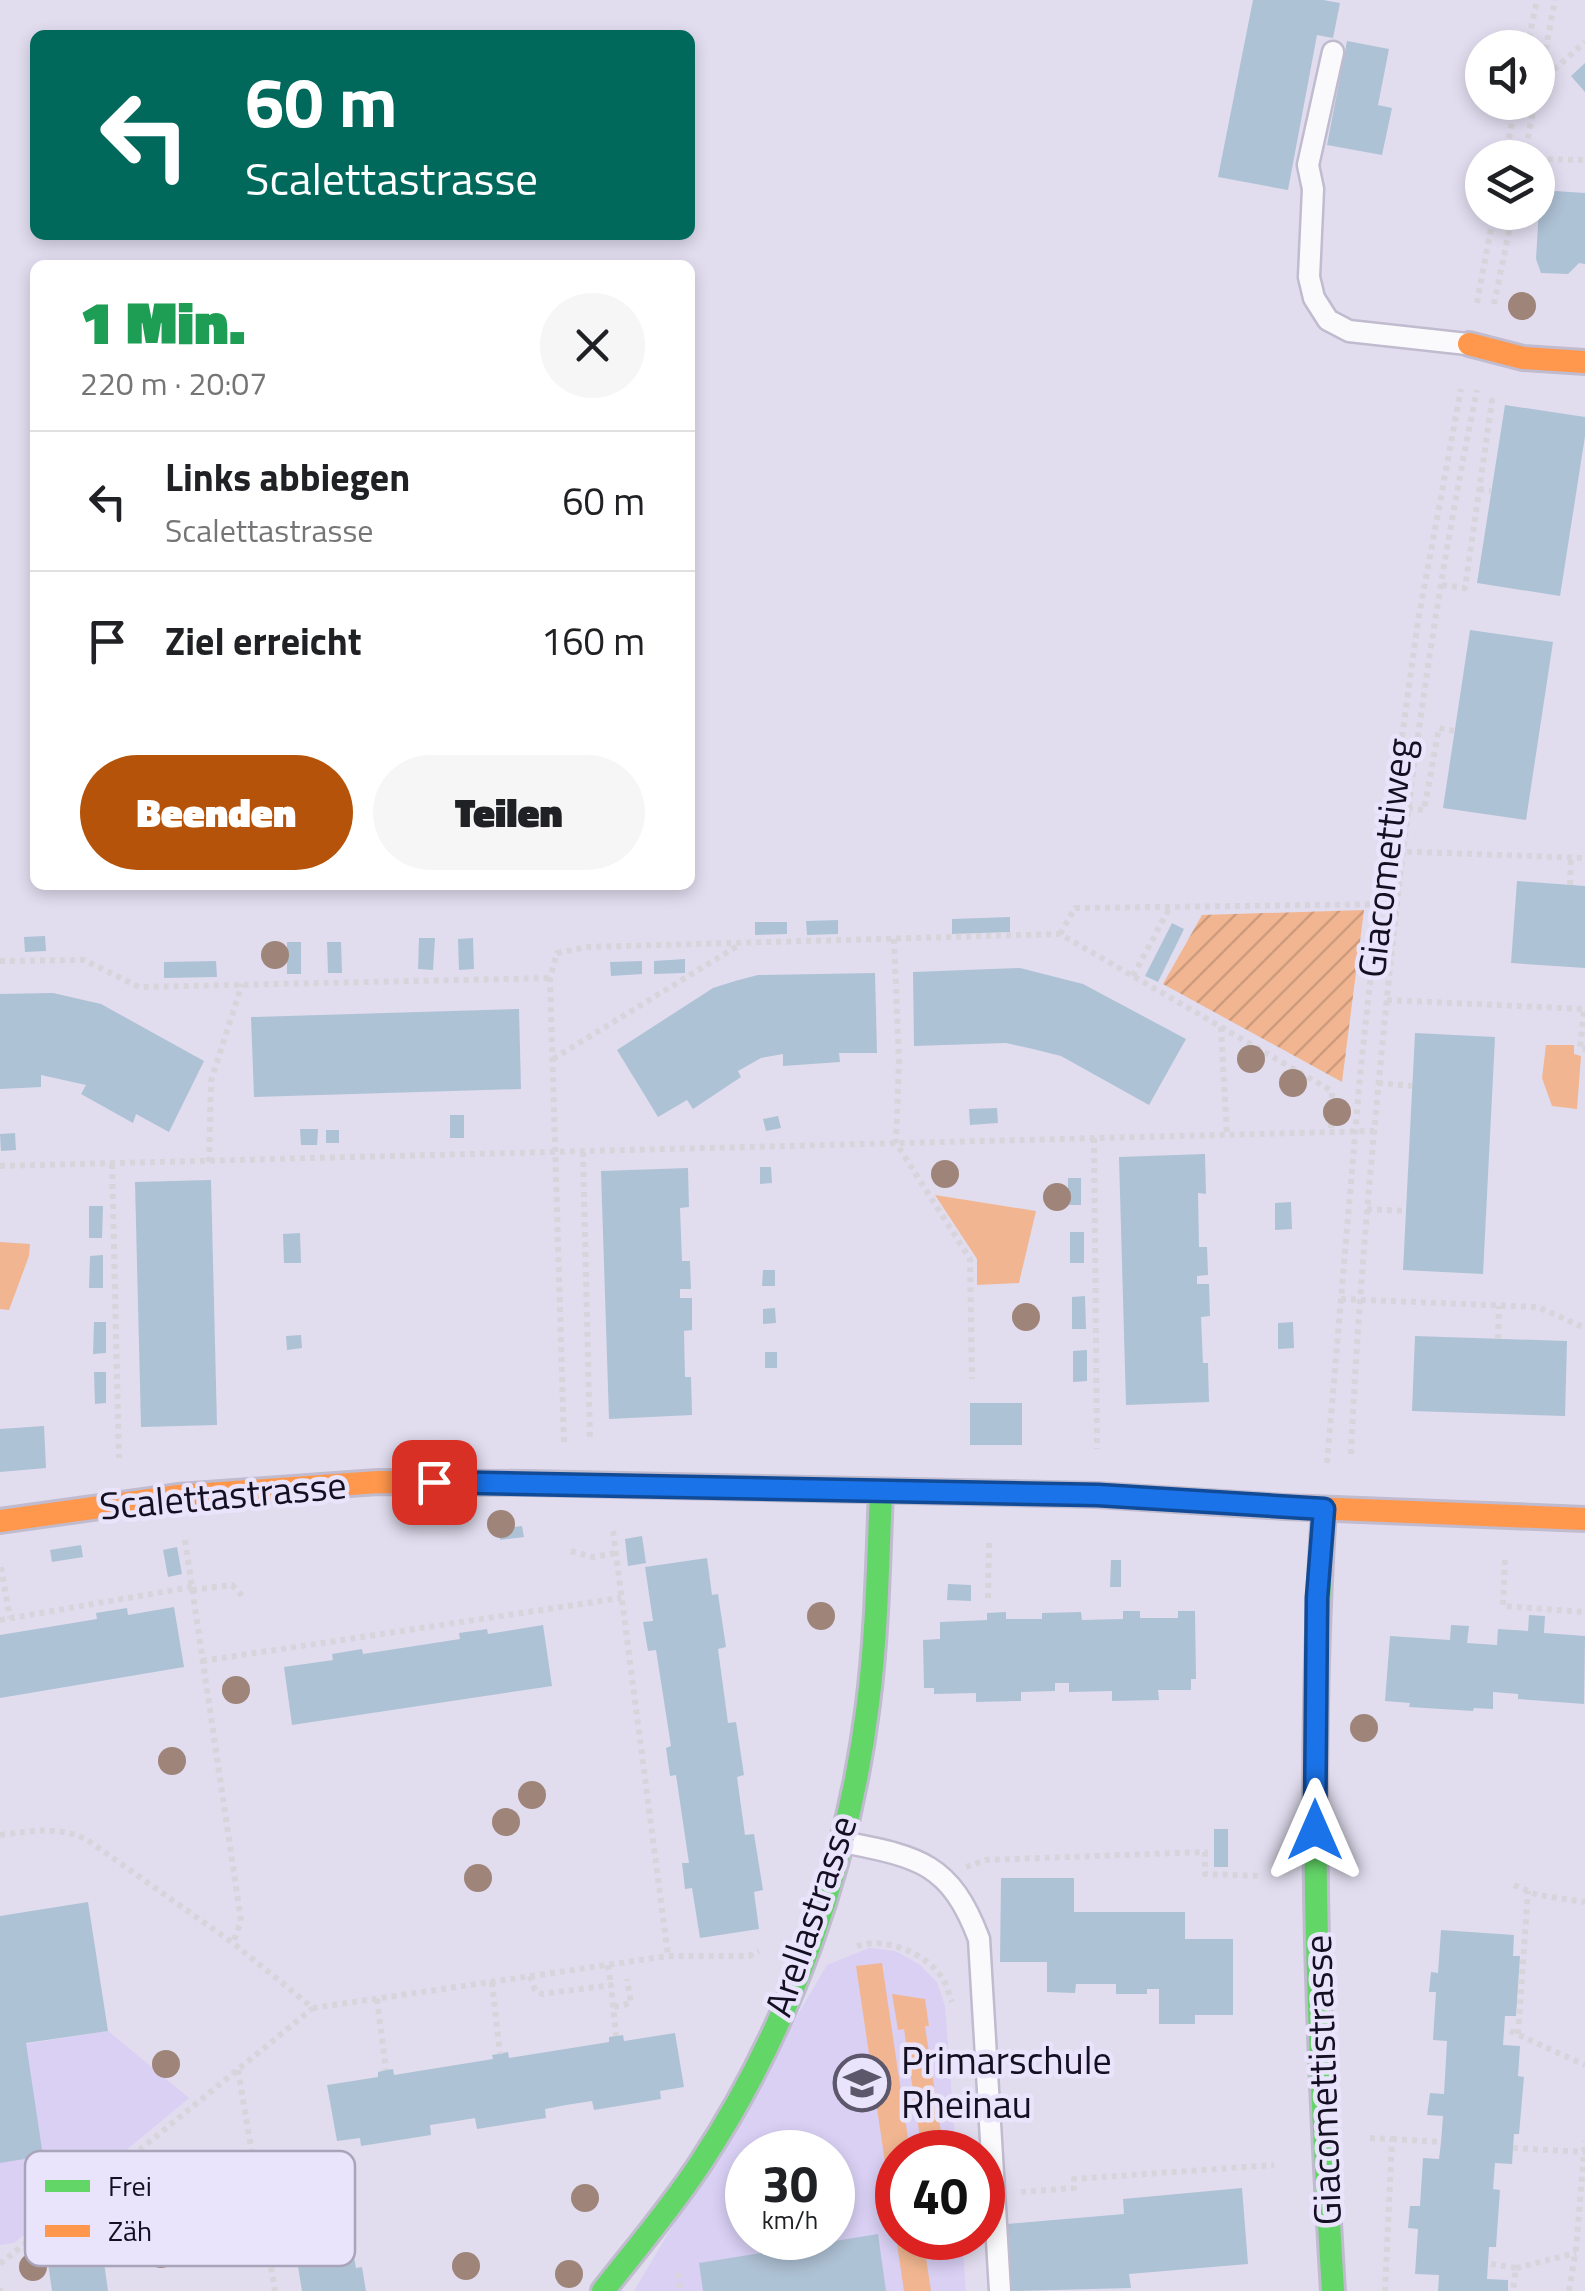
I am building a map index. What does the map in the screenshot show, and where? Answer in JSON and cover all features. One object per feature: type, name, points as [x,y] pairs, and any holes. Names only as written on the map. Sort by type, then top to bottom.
[{"type":"street","points":[[1478,346],[1522,358],[1585,362]]},
{"type":"street","name":"Scalettastrasse","points":[[0,1520],[178,1496],[378,1482],[1098,1495],[1585,1519]]},
{"type":"street","name":"Arellastrasse","points":[[603,2291],[670,2206],[732,2111],[807,1947],[842,1842],[858,1766],[872,1675],[881,1492]]},
{"type":"street","name":"Giacomettistrasse","points":[[1324,1509],[1317,1598],[1315,1869],[1333,2291]]},
{"type":"lane","points":[[1333,52],[1308,165],[1313,190],[1308,278],[1314,298],[1328,320],[1349,331],[1478,346]]},
{"type":"lane","points":[[842,1842],[909,1856],[942,1875],[966,1904],[979,1939],[990,2130]]},
{"type":"lane","points":[[998,2260],[1000,2291]]},
{"type":"path","points":[[1531,30],[1537,0]]},
{"type":"path","points":[[1549,30],[1555,0]]},
{"type":"path","points":[[1555,71],[1585,42]]},
{"type":"path","points":[[1555,159],[1585,160]]},
{"type":"path","name":"Giacomettiweg","points":[[1351,1454],[1358,1300],[1396,904],[1442,586],[1476,397],[1492,230]]},
{"type":"path","name":"Giacomettiweg","points":[[1324,1509],[1355,1131],[1379,904],[1418,622],[1478,346],[1508,230]]},
{"type":"path","points":[[1442,586],[1465,588],[1492,401],[1476,397]]},
{"type":"path","points":[[1480,489],[1491,491]]},
{"type":"path","points":[[1408,808],[1424,810],[1440,728],[1454,731]]},
{"type":"path","points":[[1386,851],[1585,858]]},
{"type":"path","points":[[1570,885],[1571,858]]},
{"type":"path","points":[[1060,934],[1074,908],[1396,904]]},
{"type":"path","points":[[1133,976],[1170,906]]},
{"type":"path","points":[[566,1483],[550,978],[557,954],[587,948],[1060,934],[1332,1091],[1332,1132]]},
{"type":"path","points":[[894,939],[899,1060],[896,1144],[970,1259],[972,1379]]},
{"type":"path","points":[[552,1059],[742,944]]},
{"type":"path","points":[[0,961],[84,960],[138,986],[550,978]]},
{"type":"path","points":[[209,1162],[211,1081],[242,984]]},
{"type":"path","points":[[1386,1000],[1584,1009],[1580,1049],[1585,1050]]},
{"type":"path","points":[[1220,1027],[1226,1134]]},
{"type":"path","points":[[1378,1084],[1412,1086]]},
{"type":"path","points":[[0,1166],[1374,1131]]},
{"type":"path","points":[[1094,1138],[1098,1495]]},
{"type":"path","points":[[583,1152],[599,1484],[616,1553],[668,1956]]},
{"type":"path","points":[[112,1164],[120,1504]]},
{"type":"path","points":[[1366,1209],[1406,1211]]},
{"type":"path","points":[[1341,1298],[1538,1307],[1585,1328]]},
{"type":"path","points":[[1498,1338],[1500,1306]]},
{"type":"path","points":[[988,1598],[990,1494]]},
{"type":"path","points":[[178,1496],[241,1920],[233,1943]]},
{"type":"path","points":[[1506,1516],[1503,1606],[1585,1612]]},
{"type":"path","points":[[571,1551],[592,1558],[616,1553]]},
{"type":"path","points":[[0,1561],[10,1618]]},
{"type":"path","points":[[0,1620],[232,1585],[245,1599]]},
{"type":"path","points":[[202,1662],[621,1598]]},
{"type":"path","points":[[109,1601],[111,1610]]},
{"type":"path","points":[[0,1836],[48,1828],[86,1840],[233,1943],[313,2008]]},
{"type":"path","points":[[942,1875],[986,1860],[1205,1852],[1205,1874],[1262,1876]]},
{"type":"path","points":[[1514,1885],[1585,1902]]},
{"type":"path","points":[[1528,1891],[1514,2033],[1585,2064]]},
{"type":"path","points":[[850,1949],[866,1943],[898,1947],[924,1960],[944,1979],[953,2005]]},
{"type":"path","points":[[138,2151],[313,2008],[668,1956],[749,1956],[765,1948]]},
{"type":"path","points":[[608,1965],[616,2036]]},
{"type":"path","points":[[530,1976],[542,1994],[611,1985]]},
{"type":"path","points":[[614,2007],[631,2003],[627,1979]]},
{"type":"path","points":[[492,1982],[500,2054]]},
{"type":"path","points":[[377,1999],[386,2070]]},
{"type":"path","points":[[238,2069],[252,2151]]},
{"type":"path","points":[[1364,2138],[1441,2142]]},
{"type":"path","points":[[1385,2291],[1392,2139]]},
{"type":"path","points":[[1569,2291],[1579,2251],[1585,2141]]},
{"type":"path","points":[[1513,2148],[1584,2152]]},
{"type":"path","points":[[1005,2193],[1074,2188],[1074,2179],[1274,2166]]},
{"type":"path","points":[[0,2264],[25,2244]]},
{"type":"path","points":[[1491,2264],[1516,2268],[1579,2251]]},
{"type":"path","points":[[271,2266],[275,2291]]},
{"type":"path","points":[[1513,2291],[1516,2268]]},
{"type":"shaded area","points":[[1364,910],[1342,1082],[1163,984],[1202,915]]},
{"type":"shaded area","points":[[1546,1045],[1574,1045],[1574,1054],[1581,1056],[1577,1109],[1552,1106],[1542,1078]]},
{"type":"shaded area","points":[[935,1195],[1036,1211],[1019,1283],[977,1285],[977,1259]]},
{"type":"shaded area","points":[[0,1242],[30,1244],[9,1310],[0,1309]]},
{"type":"shaded area","name":"Primarschule Rheinau","points":[[869,1948],[895,1951],[919,1964],[937,1982],[945,2006],[954,2130],[875,2130],[875,2260],[964,2260],[966,2291],[634,2291],[725,2137],[725,2260],[855,2260],[855,2130],[729,2130],[827,1965]]},
{"type":"shaded area","points":[[882,1963],[907,2130],[880,2130],[856,1966]]},
{"type":"shaded area","points":[[892,1994],[925,1999],[929,2026],[925,2026],[941,2130],[919,2130],[904,2029],[898,2030]]},
{"type":"shaded area","points":[[108,2031],[189,2098],[125,2151],[25,2151],[25,2234],[14,2243],[0,2245],[0,2048]]},
{"type":"shaded area","points":[[899,2260],[926,2260],[931,2291],[904,2291]]},
{"type":"building","points":[[1253,0],[1340,3],[1333,38],[1317,35],[1288,190],[1218,177]]},
{"type":"building","points":[[1347,41],[1389,49],[1378,105],[1392,108],[1382,155],[1327,145]]},
{"type":"building","points":[[1585,63],[1585,92],[1571,76]]},
{"type":"building","points":[[1555,191],[1585,193],[1585,264],[1579,263],[1568,274],[1541,273],[1536,259],[1538,230],[1555,230]]},
{"type":"building","points":[[1505,405],[1585,417],[1560,596],[1477,583]]},
{"type":"building","points":[[1470,630],[1553,642],[1526,820],[1443,808]]},
{"type":"building","points":[[1517,881],[1585,886],[1585,968],[1511,963]]},
{"type":"building","points":[[1010,917],[1010,932],[952,934],[952,919]]},
{"type":"building","points":[[838,920],[838,934],[807,935],[806,921]]},
{"type":"building","points":[[755,922],[787,922],[787,934],[755,935]]},
{"type":"building","points":[[1172,923],[1184,929],[1158,982],[1145,976]]},
{"type":"building","points":[[45,936],[46,951],[25,952],[24,937]]},
{"type":"building","points":[[419,938],[435,938],[433,970],[418,969]]},
{"type":"building","points":[[473,938],[474,969],[459,970],[458,939]]},
{"type":"building","points":[[287,942],[301,942],[301,974],[287,974]]},
{"type":"building","points":[[327,942],[341,942],[342,973],[328,973]]},
{"type":"building","points":[[685,959],[685,973],[654,974],[654,961]]},
{"type":"building","points":[[216,961],[217,977],[164,978],[164,962]]},
{"type":"building","points":[[642,961],[642,974],[611,976],[610,962]]},
{"type":"building","points":[[1020,968],[1083,984],[1186,1039],[1149,1105],[1061,1056],[1006,1043],[914,1046],[913,972]]},
{"type":"building","points":[[875,973],[877,1053],[839,1053],[840,1062],[783,1066],[783,1054],[761,1058],[738,1071],[741,1077],[693,1109],[687,1100],[658,1117],[617,1050],[713,988],[735,981],[758,975]]},
{"type":"building","points":[[53,993],[101,1004],[204,1061],[169,1132],[136,1114],[133,1123],[81,1094],[86,1085],[41,1075],[41,1087],[0,1089],[0,994]]},
{"type":"building","points":[[519,1009],[521,1089],[254,1097],[251,1017]]},
{"type":"building","points":[[1415,1033],[1495,1037],[1483,1274],[1403,1270]]},
{"type":"building","points":[[997,1108],[998,1123],[970,1125],[969,1109]]},
{"type":"building","points":[[450,1115],[464,1115],[464,1138],[450,1138]]},
{"type":"building","points":[[778,1116],[781,1128],[766,1131],[763,1119]]},
{"type":"building","points":[[300,1129],[318,1129],[317,1145],[301,1145]]},
{"type":"building","points":[[326,1130],[339,1130],[339,1143],[326,1143]]},
{"type":"building","points":[[15,1133],[16,1150],[1,1151],[0,1134]]},
{"type":"building","points":[[1205,1154],[1206,1194],[1198,1193],[1199,1247],[1207,1247],[1208,1275],[1197,1276],[1197,1284],[1209,1284],[1210,1316],[1201,1317],[1209,1402],[1126,1405],[1119,1157]]},
{"type":"building","points":[[760,1167],[771,1167],[772,1183],[760,1184]]},
{"type":"building","points":[[688,1168],[689,1207],[680,1208],[682,1261],[690,1261],[691,1289],[680,1289],[680,1298],[692,1298],[692,1330],[684,1331],[685,1377],[691,1377],[692,1415],[609,1419],[601,1171]]},
{"type":"building","points":[[1068,1178],[1081,1178],[1081,1205],[1068,1205]]},
{"type":"building","points":[[211,1180],[217,1425],[141,1427],[135,1182]]},
{"type":"building","points":[[1291,1202],[1292,1229],[1275,1230],[1275,1203]]},
{"type":"building","points":[[89,1206],[103,1206],[102,1238],[89,1238]]},
{"type":"building","points":[[1070,1232],[1084,1232],[1084,1263],[1070,1263]]},
{"type":"building","points":[[300,1233],[301,1263],[284,1263],[283,1234]]},
{"type":"building","points":[[103,1255],[103,1288],[89,1288],[90,1256]]},
{"type":"building","points":[[763,1270],[775,1270],[775,1286],[762,1286]]},
{"type":"building","points":[[1085,1296],[1086,1329],[1072,1329],[1072,1297]]},
{"type":"building","points":[[775,1308],[776,1323],[763,1324],[763,1309]]},
{"type":"building","points":[[94,1322],[106,1322],[106,1353],[93,1354]]},
{"type":"building","points":[[1293,1322],[1294,1348],[1278,1349],[1278,1323]]},
{"type":"building","points":[[301,1335],[302,1348],[287,1350],[286,1336]]},
{"type":"building","points":[[1415,1336],[1567,1341],[1565,1416],[1412,1411]]},
{"type":"building","points":[[1087,1350],[1087,1381],[1073,1382],[1073,1351]]},
{"type":"building","points":[[765,1352],[777,1352],[777,1368],[765,1368]]},
{"type":"building","points":[[94,1372],[106,1372],[106,1403],[95,1404]]},
{"type":"building","points":[[970,1403],[1022,1403],[1022,1445],[970,1445]]},
{"type":"building","points":[[44,1426],[46,1468],[0,1472],[0,1429]]},
{"type":"building","points":[[522,1526],[524,1537],[500,1540],[499,1529]]},
{"type":"building","points":[[642,1536],[646,1563],[628,1566],[625,1539]]},
{"type":"building","points":[[81,1545],[83,1557],[52,1562],[50,1550]]},
{"type":"building","points":[[177,1547],[182,1574],[168,1577],[163,1550]]},
{"type":"building","points":[[707,1558],[712,1595],[718,1594],[726,1647],[718,1649],[728,1723],[736,1722],[744,1775],[737,1777],[745,1835],[754,1834],[763,1890],[754,1892],[759,1929],[700,1938],[692,1888],[685,1889],[682,1863],[689,1863],[676,1775],[670,1776],[666,1748],[671,1746],[656,1650],[648,1651],[643,1622],[653,1621],[645,1567]]},
{"type":"building","points":[[1111,1560],[1121,1560],[1121,1587],[1110,1587]]},
{"type":"building","points":[[948,1584],[971,1585],[971,1601],[947,1600]]},
{"type":"building","points":[[174,1607],[184,1667],[0,1698],[0,1635],[97,1619],[96,1613],[127,1608],[128,1615]]},
{"type":"building","points":[[1123,1611],[1140,1611],[1140,1618],[1178,1618],[1178,1611],[1195,1611],[1196,1679],[1191,1679],[1191,1690],[1158,1690],[1159,1700],[1112,1701],[1112,1691],[1069,1692],[1069,1683],[1055,1683],[1055,1691],[1021,1692],[1021,1701],[976,1702],[976,1693],[934,1694],[934,1688],[924,1688],[923,1640],[940,1639],[940,1622],[987,1620],[987,1613],[1006,1612],[1006,1619],[1042,1619],[1042,1613],[1081,1612],[1082,1620],[1123,1619]]},
{"type":"building","points":[[1529,1615],[1545,1616],[1544,1633],[1585,1636],[1584,1704],[1518,1699],[1518,1694],[1493,1692],[1493,1709],[1473,1711],[1409,1707],[1410,1703],[1385,1701],[1390,1636],[1450,1640],[1451,1625],[1469,1626],[1467,1643],[1497,1645],[1498,1629],[1528,1631]]},
{"type":"building","points":[[543,1625],[552,1686],[292,1725],[284,1667],[333,1660],[332,1654],[362,1649],[363,1654],[460,1639],[459,1633],[487,1629],[488,1634]]},
{"type":"building","points":[[1214,1829],[1228,1829],[1228,1867],[1214,1867]]},
{"type":"building","points":[[1001,1878],[1074,1878],[1074,1912],[1185,1912],[1185,1939],[1233,1939],[1233,2015],[1195,2015],[1195,2024],[1159,2024],[1159,1989],[1147,1989],[1147,1994],[1116,1994],[1116,1984],[1076,1984],[1075,1993],[1047,1992],[1047,1962],[1000,1962]]},
{"type":"building","points":[[88,1902],[108,2031],[26,2043],[42,2151],[25,2151],[25,2159],[0,2163],[0,1916]]},
{"type":"building","points":[[1441,1930],[1514,1935],[1513,1956],[1520,1956],[1516,2016],[1505,2016],[1503,2045],[1520,2046],[1518,2076],[1524,2077],[1519,2134],[1514,2134],[1512,2164],[1495,2163],[1493,2189],[1500,2190],[1496,2247],[1489,2247],[1487,2279],[1508,2280],[1508,2291],[1438,2291],[1439,2275],[1415,2274],[1418,2229],[1408,2228],[1410,2206],[1420,2206],[1423,2158],[1439,2159],[1443,2116],[1427,2115],[1430,2093],[1444,2094],[1447,2041],[1433,2040],[1436,1992],[1429,1992],[1431,1972],[1438,1973]]},
{"type":"building","points":[[675,2033],[684,2087],[660,2091],[661,2099],[594,2110],[592,2101],[566,2105],[545,2109],[546,2118],[477,2129],[475,2118],[430,2125],[431,2135],[361,2146],[360,2138],[337,2141],[327,2085],[378,2077],[378,2072],[386,2070],[393,2069],[394,2075],[493,2059],[492,2055],[508,2052],[509,2058],[609,2042],[609,2037],[623,2035],[624,2041]]},
{"type":"building","points":[[1242,2188],[1248,2264],[1129,2274],[1131,2288],[1012,2291],[1007,2224],[1124,2214],[1123,2199]]},
{"type":"building","points":[[875,2234],[875,2260],[882,2260],[886,2291],[703,2291],[699,2263],[725,2259],[855,2260],[855,2238]]},
{"type":"building","points":[[355,2262],[356,2268],[362,2267],[366,2291],[302,2291],[298,2266],[355,2266]]},
{"type":"building","points":[[48,2266],[105,2266],[108,2291],[52,2291]]},
{"type":"traffic: fast","points":[[528,1483],[1097,1495],[1286,1507]]},
{"type":"traffic: fast","points":[[603,2291],[677,2197],[732,2112],[761,2058],[810,1944],[830,1885],[859,1765],[873,1651],[881,1491]]},
{"type":"traffic: fast","points":[[1324,1509],[1316,1705],[1316,1900],[1333,2291]]},
{"type":"traffic: slow","points":[[1469,344],[1523,358],[1585,362]]},
{"type":"traffic: slow","points":[[0,1521],[178,1496],[378,1482],[528,1483]]},
{"type":"traffic: slow","points":[[1286,1507],[1585,1519]]},
{"type":"place","name":"Primarschule Rheinau","points":[[862,2083]]},
{"type":"route","points":[[434,1482],[1098,1495],[1324,1509],[1317,1598],[1315,1830]]}]
